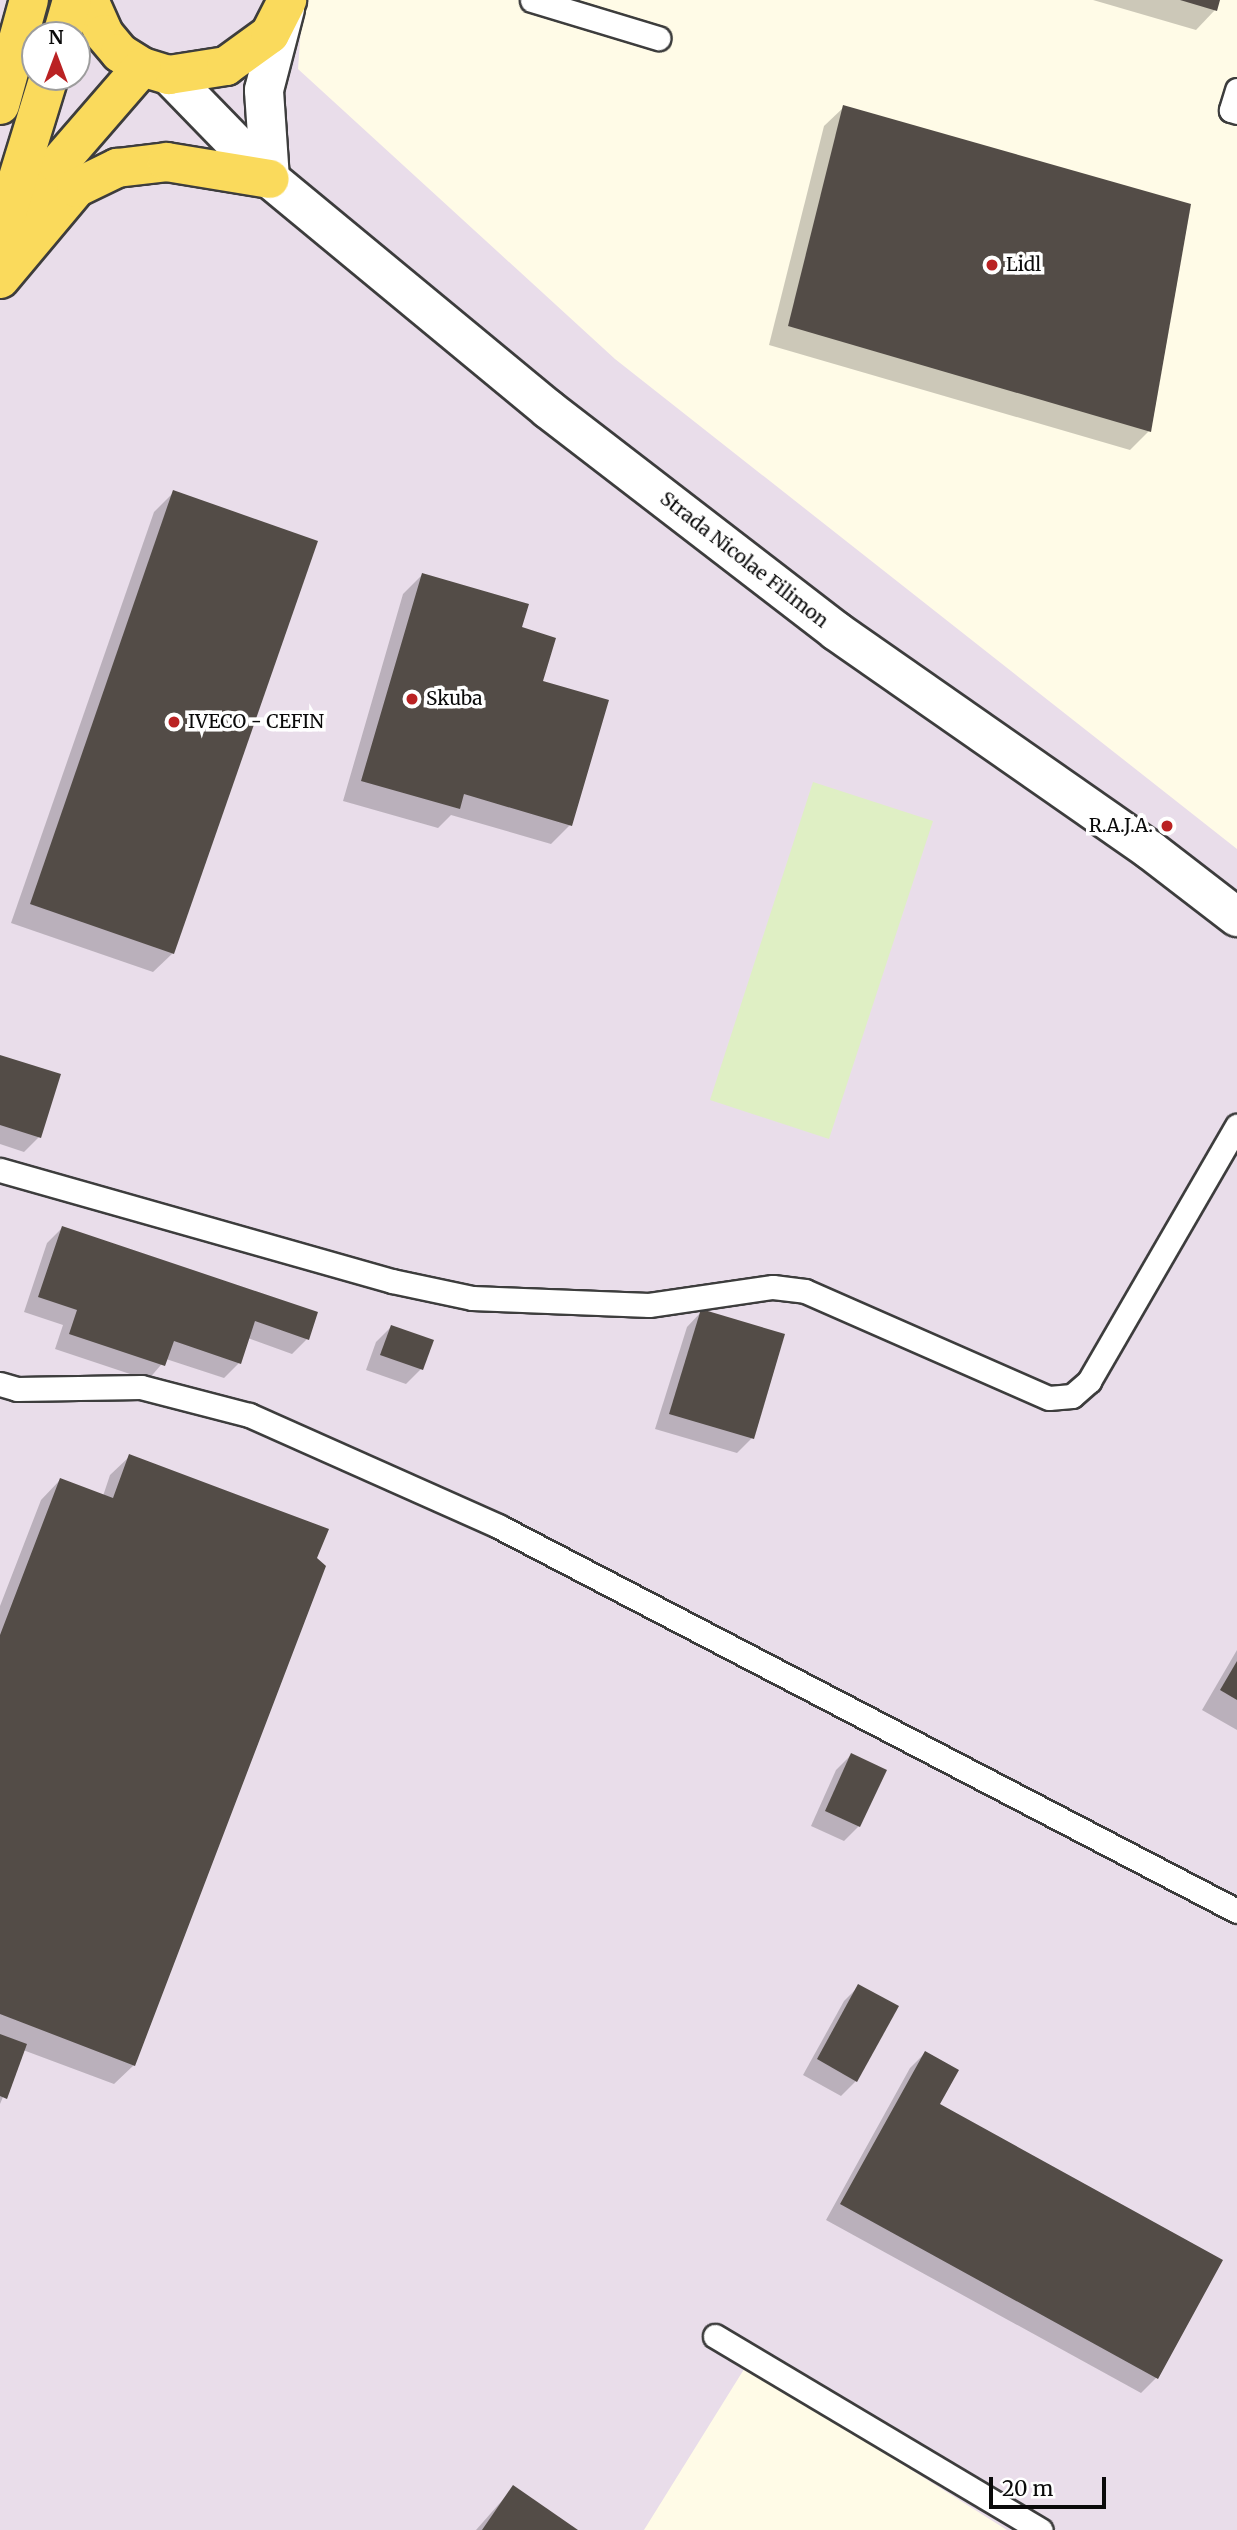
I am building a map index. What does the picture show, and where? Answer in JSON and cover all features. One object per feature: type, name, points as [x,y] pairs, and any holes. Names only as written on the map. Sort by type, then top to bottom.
[{"type":"main road","points":[[0,105],[29,0]]},
{"type":"main road","points":[[66,21],[72,0]]},
{"type":"main road","points":[[89,0],[104,34],[155,71]]},
{"type":"main road","points":[[0,268],[58,164],[155,71],[226,66],[270,34],[286,4]]},
{"type":"main road","points":[[0,236],[45,91]]},
{"type":"main road","points":[[0,279],[76,188],[117,168],[167,162],[270,179]]},
{"type":"street","points":[[270,179],[264,90],[286,4]]},
{"type":"street","name":"Strada Nicolae Filimon","points":[[155,71],[270,179],[548,410],[836,631],[1150,850],[1237,917]]},
{"type":"lane","points":[[532,0],[658,38]]},
{"type":"lane","points":[[1237,90],[1231,110],[1237,112]]},
{"type":"lane","points":[[0,1170],[392,1281],[472,1298],[649,1305],[773,1287],[805,1291],[1049,1398],[1072,1396],[1089,1381],[1236,1128]]},
{"type":"lane","points":[[0,1384],[17,1389],[141,1387],[249,1415],[498,1527],[1237,1911]]},
{"type":"lane","points":[[715,2336],[1041,2530]]},
{"type":"shaded area","points":[[0,0],[303,0],[298,69],[615,359],[1237,849],[1237,2530],[1007,2530],[746,2366],[644,2530],[0,2530]]},
{"type":"green space","points":[[813,782],[933,821],[829,1139],[710,1100]]},
{"type":"building","points":[[1180,0],[1220,0],[1217,11]]},
{"type":"building","name":"Lidl","points":[[843,105],[1191,204],[1151,432],[788,326]]},
{"type":"building","name":"IVECO - CEFIN","points":[[173,490],[318,541],[174,954],[30,904]]},
{"type":"building","points":[[422,573],[529,604],[522,627],[556,638],[543,681],[609,700],[572,826],[464,794],[460,809],[361,781]]},
{"type":"building","points":[[0,1055],[61,1074],[41,1138],[0,1125]]},
{"type":"building","points":[[62,1226],[318,1312],[309,1340],[255,1321],[241,1364],[174,1341],[165,1366],[69,1334],[77,1310],[38,1297]]},
{"type":"building","points":[[701,1309],[785,1334],[754,1439],[669,1414]]},
{"type":"building","points":[[391,1325],[434,1340],[423,1370],[380,1355]]},
{"type":"building","points":[[129,1454],[329,1529],[317,1558],[326,1566],[135,2066],[0,2014],[0,1635],[60,1478],[113,1498]]},
{"type":"building","points":[[1237,1661],[1237,1700],[1220,1690]]},
{"type":"building","points":[[851,1753],[887,1770],[860,1827],[825,1811]]},
{"type":"building","points":[[858,1984],[899,2006],[857,2082],[817,2059]]},
{"type":"building","points":[[0,2034],[27,2044],[7,2099],[0,2096]]},
{"type":"building","points":[[925,2051],[959,2070],[940,2104],[1223,2260],[1158,2379],[840,2204]]},
{"type":"building","points":[[513,2485],[578,2530],[482,2530]]},
{"type":"place","name":"Lidl","points":[[992,265]]},
{"type":"place","name":"Skuba","points":[[412,699]]},
{"type":"place","name":"IVECO - CEFIN","points":[[174,722]]},
{"type":"place","name":"R.A.J.A.","points":[[1167,826]]}]
